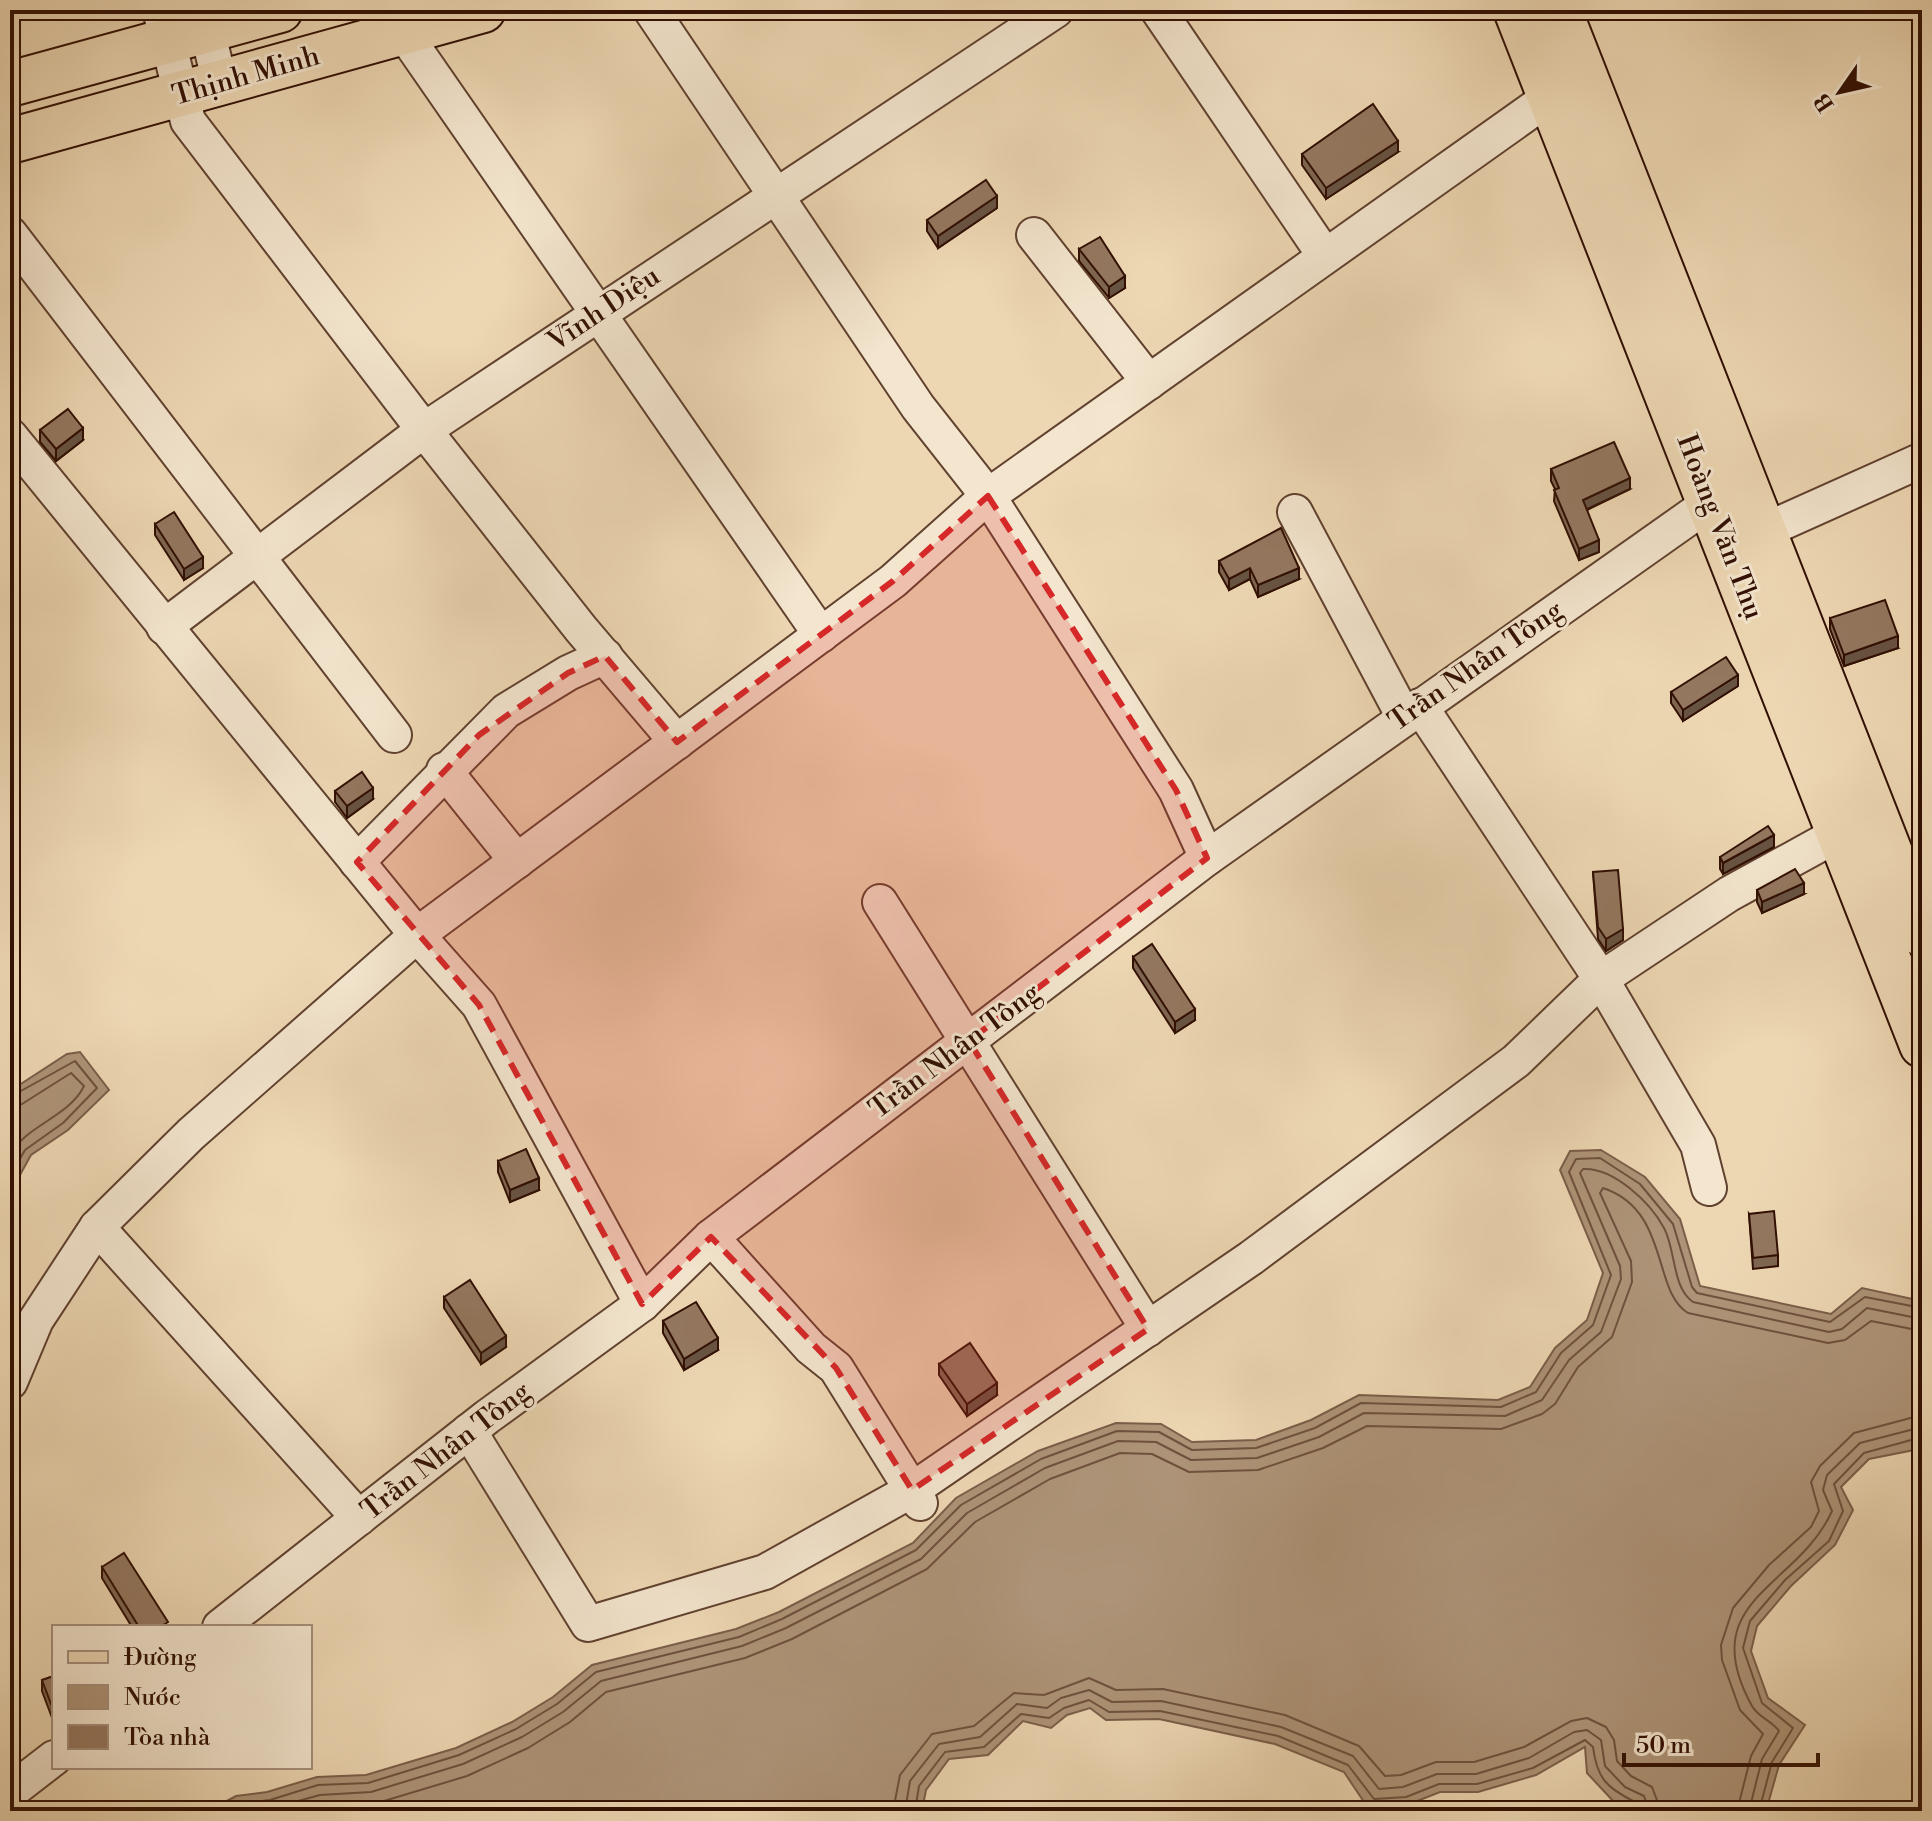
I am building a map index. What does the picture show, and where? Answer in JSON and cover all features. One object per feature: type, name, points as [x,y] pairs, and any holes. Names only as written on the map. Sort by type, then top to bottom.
[{"type":"main road","name":"Thịnh Minh","points":[[10,84],[184,23],[280,10]]},
{"type":"main road","name":"Thịnh Minh","points":[[10,141],[483,10]]},
{"type":"main road","name":"Hoàng Văn Thụ","points":[[1516,10],[1550,97],[1717,482],[1766,530],[1922,934]]},
{"type":"main road","name":"Hoàng Văn Thụ","points":[[1559,10],[1717,482],[1840,833],[1922,1045]]},
{"type":"street","points":[[651,10],[918,407],[988,496],[1176,790],[1207,858]]},
{"type":"street","name":"Vĩnh Diệu","points":[[164,627],[256,554],[424,430],[597,312],[1056,10]]},
{"type":"street","points":[[1158,10],[1325,256]]},
{"type":"street","points":[[184,23],[200,89],[188,121],[424,430],[677,742]]},
{"type":"street","points":[[403,32],[821,635]]},
{"type":"street","points":[[10,1382],[36,1320],[97,1227],[191,1134],[417,935],[893,581],[988,496],[1550,97]]},
{"type":"street","points":[[10,234],[394,735]]},
{"type":"street","points":[[1034,235],[1149,382]]},
{"type":"street","points":[[10,436],[417,935],[479,1005],[642,1304]]},
{"type":"street","points":[[1766,530],[1922,460]]},
{"type":"street","name":"Trần Nhân Tông","points":[[223,1625],[469,1431],[642,1304],[711,1237],[1207,858],[1412,711],[1717,482]]},
{"type":"street","points":[[1295,512],[1412,711],[1601,979],[1698,1145],[1709,1188]]},
{"type":"street","points":[[357,862],[444,770],[506,711],[568,673],[605,656]]},
{"type":"street","points":[[444,770],[517,861]]},
{"type":"street","points":[[469,1431],[588,1624],[765,1572],[916,1497],[1251,1258],[1516,1061],[1601,979],[1729,894],[1840,833]]},
{"type":"street","points":[[880,902],[1148,1329]]},
{"type":"street","points":[[97,1227],[359,1518]]},
{"type":"street","points":[[711,1237],[811,1348],[836,1368],[916,1497]]},
{"type":"street","points":[[10,1792],[52,1760]]},
{"type":"highlighted area","points":[[988,496],[1176,790],[1207,858],[969,1041],[1148,1329],[912,1490],[836,1368],[711,1237],[642,1304],[479,1005],[357,862],[479,735],[568,673],[605,656],[677,742],[893,581]]},
{"type":"water","points":[[80,1052],[109,1090],[68,1130],[31,1155],[10,1193],[10,1091],[67,1054]]},
{"type":"water","points":[[1601,1150],[1645,1177],[1680,1219],[1700,1286],[1831,1314],[1862,1288],[1922,1301],[1922,1443],[1914,1450],[1869,1459],[1841,1487],[1853,1510],[1835,1545],[1791,1586],[1757,1626],[1751,1651],[1768,1698],[1805,1725],[1779,1765],[1766,1811],[1642,1811],[1615,1803],[1587,1773],[1585,1747],[1536,1775],[1478,1792],[1440,1792],[1407,1805],[1368,1808],[1344,1772],[1275,1744],[1159,1719],[1106,1720],[1090,1708],[1067,1715],[1051,1728],[1023,1721],[988,1755],[949,1759],[926,1790],[922,1811],[208,1811],[236,1796],[267,1792],[317,1777],[366,1775],[456,1748],[512,1722],[553,1697],[592,1665],[736,1629],[779,1612],[913,1543],[956,1498],[1038,1451],[1116,1423],[1161,1424],[1192,1442],[1256,1440],[1311,1420],[1359,1395],[1498,1400],[1530,1387],[1555,1348],[1587,1320],[1603,1273],[1560,1170],[1570,1151]]},
{"type":"building","points":[[1373,104],[1398,141],[1326,188],[1302,154]]},
{"type":"building","points":[[986,180],[997,196],[938,236],[927,220]]},
{"type":"building","points":[[1100,237],[1125,276],[1109,287],[1079,249]]},
{"type":"building","points":[[68,409],[83,428],[56,449],[40,430]]},
{"type":"building","points":[[1614,442],[1630,478],[1583,500],[1599,540],[1579,549],[1554,490],[1559,488],[1551,469]]},
{"type":"building","points":[[174,512],[203,557],[184,569],[155,524]]},
{"type":"building","points":[[1281,528],[1299,568],[1258,585],[1250,568],[1229,579],[1219,561]]},
{"type":"building","points":[[1885,600],[1898,636],[1844,655],[1830,618]]},
{"type":"building","points":[[1726,657],[1738,675],[1683,710],[1671,692]]},
{"type":"building","points":[[362,772],[373,788],[347,806],[335,791]]},
{"type":"building","points":[[1768,826],[1774,835],[1723,863],[1720,857]]},
{"type":"building","points":[[1795,869],[1804,883],[1762,902],[1757,890]]},
{"type":"building","points":[[1618,870],[1623,929],[1606,939],[1598,927],[1593,872]]},
{"type":"building","points":[[1152,944],[1195,1009],[1175,1022],[1133,957]]},
{"type":"building","points":[[526,1149],[539,1178],[510,1190],[498,1161]]},
{"type":"building","points":[[1774,1211],[1778,1255],[1753,1258],[1749,1214]]},
{"type":"building","points":[[470,1280],[506,1336],[481,1353],[444,1297]]},
{"type":"building","points":[[696,1302],[718,1338],[684,1359],[663,1321]]},
{"type":"building","points":[[970,1343],[997,1383],[967,1404],[939,1364]]},
{"type":"building","points":[[124,1553],[168,1622],[163,1625],[138,1625],[102,1567]]},
{"type":"building","points":[[10,1569],[18,1574],[10,1587]]},
{"type":"building","points":[[52,1677],[52,1707],[42,1680]]}]
